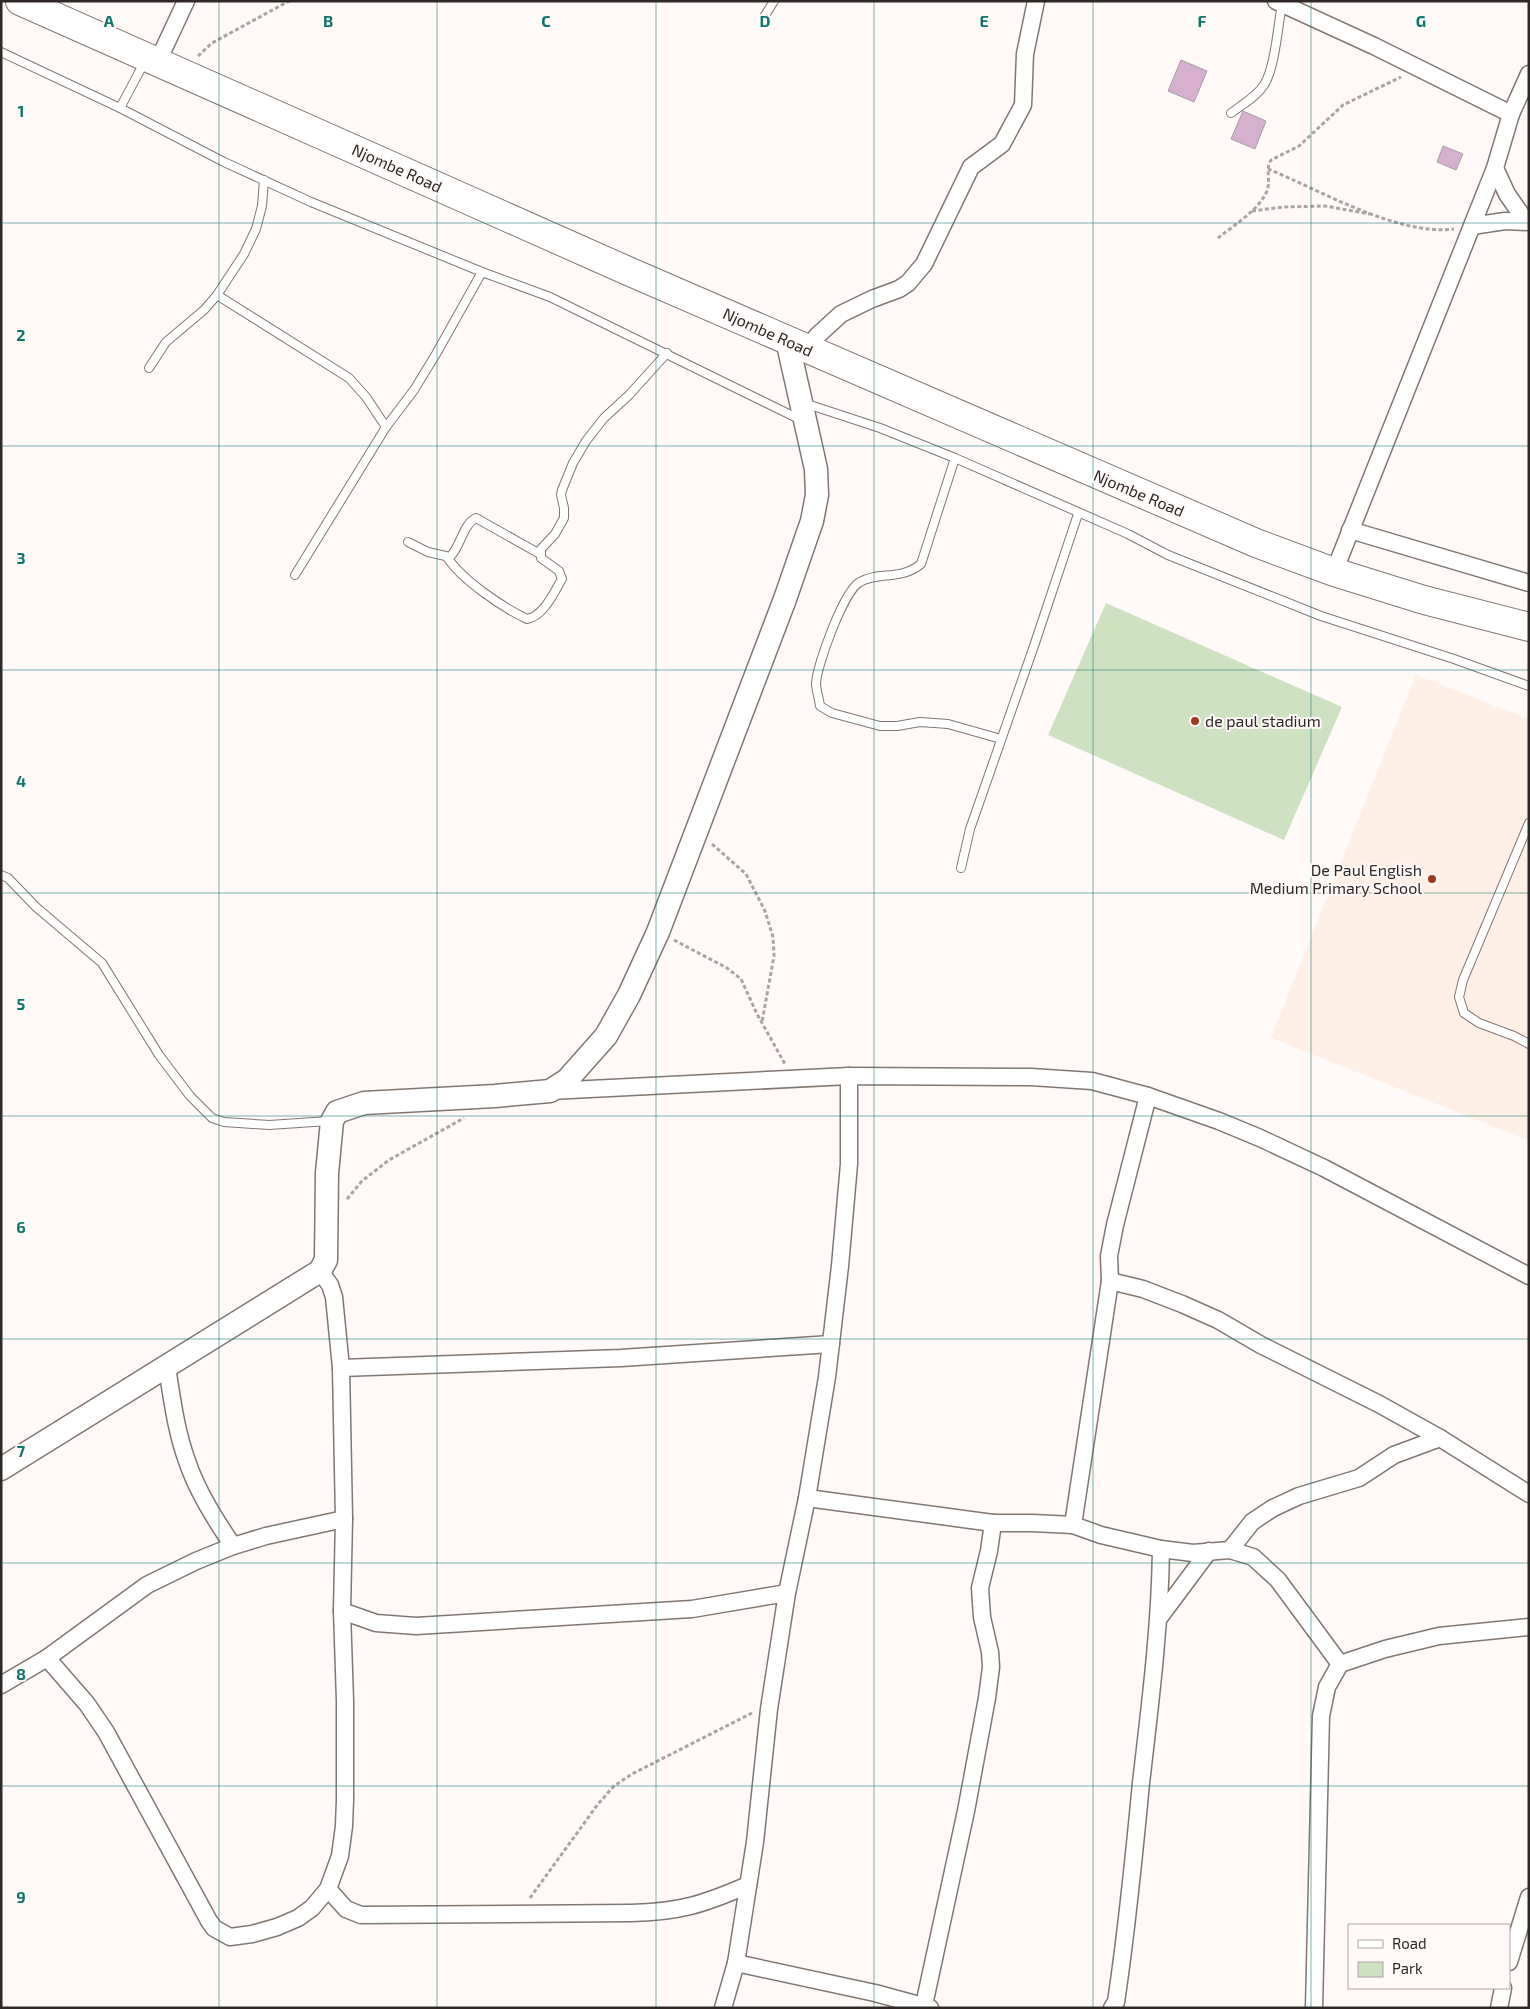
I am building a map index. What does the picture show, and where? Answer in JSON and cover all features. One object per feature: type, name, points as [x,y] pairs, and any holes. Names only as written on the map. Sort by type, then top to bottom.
[{"type":"highway","name":"Njombe Road","points":[[20,1],[797,344],[1256,543],[1334,572],[1424,600],[1529,627]]},
{"type":"street","points":[[162,63],[186,1]]},
{"type":"street","points":[[550,1091],[567,1080],[606,1036],[629,995],[658,932],[785,599],[812,521],[817,494],[816,469],[802,412],[797,344],[821,332],[841,314],[908,284],[924,264],[971,167],[1002,144],[1023,105],[1025,54],[1036,1]]},
{"type":"street","points":[[1279,3],[1420,68],[1511,114]]},
{"type":"street","points":[[1334,572],[1495,168],[1511,114],[1529,74]]},
{"type":"street","points":[[1495,168],[1516,209],[1527,221]]},
{"type":"street","points":[[1472,226],[1505,221],[1527,221]]},
{"type":"street","points":[[1350,530],[1529,583]]},
{"type":"street","points":[[723,2008],[736,1963],[755,1842],[770,1709],[787,1593],[807,1498],[831,1344],[849,1164],[849,1076]]},
{"type":"street","points":[[1,1469],[320,1271],[326,1260],[327,1173],[332,1120],[337,1112],[364,1103],[550,1091],[849,1076],[1022,1076],[1092,1081],[1148,1096],[1219,1120],[1260,1138],[1324,1168],[1529,1276]]},
{"type":"street","points":[[1073,1526],[1110,1281],[1109,1256],[1115,1225],[1148,1096]]},
{"type":"street","points":[[47,1658],[87,1704],[106,1732],[214,1928],[230,1937],[252,1934],[277,1927],[298,1918],[312,1908],[328,1890],[340,1856],[344,1826],[346,1701],[342,1610],[344,1520],[341,1368],[334,1296],[330,1285],[320,1271]]},
{"type":"street","points":[[1110,1281],[1142,1289],[1218,1320],[1261,1345],[1379,1404],[1440,1438],[1529,1494]]},
{"type":"street","points":[[341,1368],[621,1358],[831,1344]]},
{"type":"street","points":[[167,1367],[175,1416],[188,1464],[213,1516],[233,1546]]},
{"type":"street","points":[[1230,1550],[1252,1522],[1273,1508],[1299,1496],[1359,1478],[1394,1456],[1440,1438]]},
{"type":"street","points":[[807,1498],[993,1524],[1032,1523],[1073,1526],[1161,1549],[1193,1553],[1230,1550],[1253,1557],[1278,1580],[1340,1664]]},
{"type":"street","points":[[1,1685],[47,1658],[147,1585],[196,1561],[233,1546],[266,1536],[344,1520]]},
{"type":"street","points":[[736,1963],[875,1993],[922,2006],[966,1811],[987,1698],[991,1660],[982,1617],[980,1588],[993,1524]]},
{"type":"street","points":[[1112,2008],[1116,2002],[1128,1924],[1159,1618],[1161,1549]]},
{"type":"street","points":[[1159,1618],[1209,1552]]},
{"type":"street","points":[[342,1610],[376,1623],[416,1626],[692,1609],[787,1593]]},
{"type":"street","points":[[1314,2008],[1321,1716],[1327,1687],[1340,1664],[1385,1649],[1439,1636],[1529,1627]]},
{"type":"street","points":[[328,1890],[346,1909],[361,1915],[659,1913],[708,1903],[748,1885]]},
{"type":"street","points":[[1510,1959],[1529,1897]]},
{"type":"street","points":[[1499,2008],[1503,1989]]},
{"type":"lane","points":[[764,17],[774,1]]},
{"type":"lane","points":[[1231,113],[1254,97],[1265,84],[1271,67],[1279,3]]},
{"type":"lane","points":[[1,52],[120,108],[224,162],[311,202],[482,272],[550,297],[667,353],[802,412],[880,428],[955,458],[1078,514],[1128,534],[1177,558],[1321,616],[1454,659],[1529,686]]},
{"type":"lane","points":[[120,108],[162,63]]},
{"type":"lane","points":[[149,368],[166,342],[204,310],[218,295],[244,254],[256,229],[262,206],[264,180]]},
{"type":"lane","points":[[295,575],[386,427],[414,390],[482,272]]},
{"type":"lane","points":[[218,295],[349,378],[366,397],[386,427]]},
{"type":"lane","points":[[540,554],[564,518],[562,490],[586,441],[604,418],[629,395],[667,353]]},
{"type":"lane","points":[[955,458],[922,564],[913,571],[898,576],[859,582],[847,594],[819,664],[816,684],[820,706],[832,713],[880,726],[897,726],[920,722],[948,724],[1001,738]]},
{"type":"lane","points":[[962,868],[970,829],[1078,514]]},
{"type":"lane","points":[[408,542],[428,552],[447,557],[458,571],[503,606],[527,619],[533,618],[545,606],[562,579],[559,571],[541,558],[540,554],[476,518],[467,527],[452,555],[447,557]]},
{"type":"lane","points":[[1529,824],[1473,954],[1459,997],[1464,1012],[1479,1023],[1514,1036],[1529,1044]]},
{"type":"lane","points":[[1,875],[8,878],[36,907],[102,963],[160,1055],[190,1096],[212,1118],[224,1122],[269,1125],[332,1120]]},
{"type":"path","points":[[162,63],[212,44],[289,1]]},
{"type":"path","points":[[1218,238],[1250,211],[1266,193],[1268,169],[1272,160],[1299,146],[1343,105],[1420,68]]},
{"type":"path","points":[[1268,169],[1375,215],[1401,224],[1446,230],[1472,226]]},
{"type":"path","points":[[1250,211],[1283,207],[1324,206],[1375,215]]},
{"type":"path","points":[[698,826],[713,846],[726,855],[746,874],[769,923],[773,937],[774,956],[762,1022]]},
{"type":"path","points":[[658,932],[727,968],[742,979],[762,1022],[794,1078]]},
{"type":"path","points":[[327,1216],[348,1198],[362,1181],[389,1160],[468,1115]]},
{"type":"path","points":[[514,1914],[530,1899],[584,1823],[614,1786],[746,1715],[770,1709]]},
{"type":"shaded area","name":"De Paul English Medium Primary School","points":[[1416,675],[1529,719],[1529,1141],[1271,1038]]},
{"type":"green space","name":"de paul stadium","points":[[1106,603],[1342,707],[1284,840],[1048,735]]},
{"type":"building","points":[[1181,60],[1207,71],[1194,102],[1168,91]]},
{"type":"building","points":[[1243,111],[1266,121],[1255,149],[1231,139]]},
{"type":"building","points":[[1443,146],[1463,154],[1456,170],[1437,162]]},
{"type":"place","name":"de paul stadium","points":[[1195,721]]},
{"type":"place","name":"De Paul English Medium Primary School","points":[[1432,879]]}]
